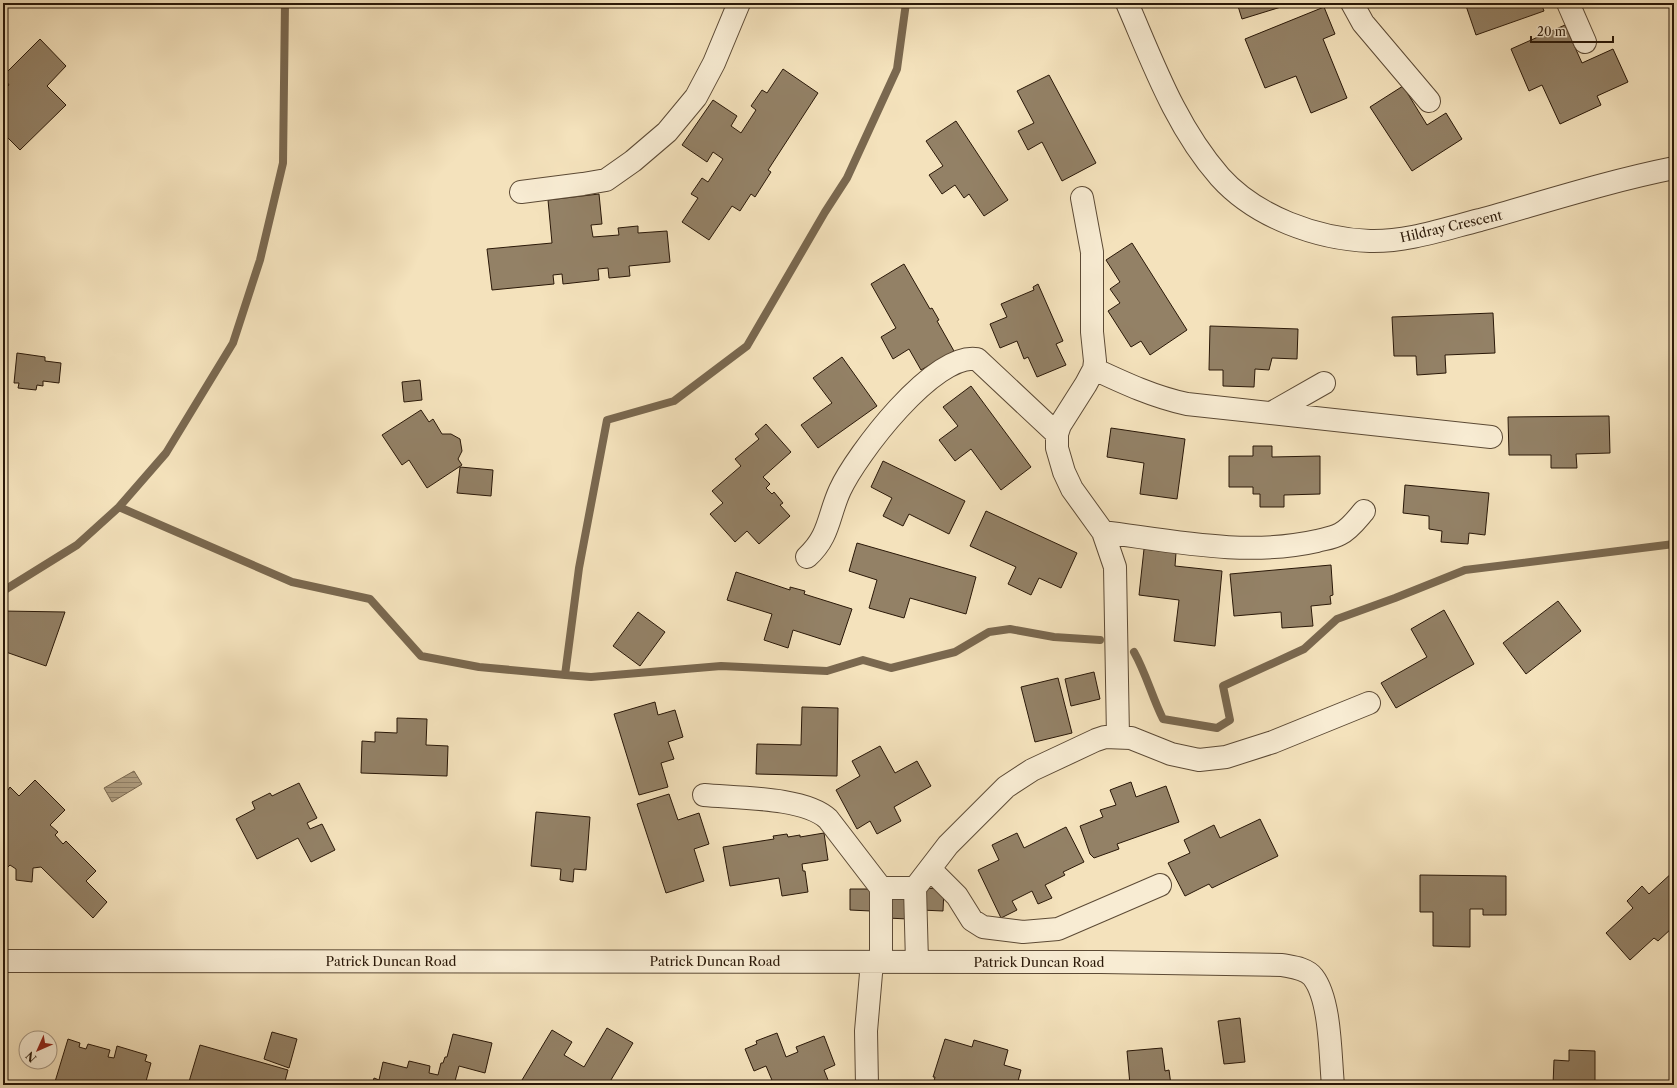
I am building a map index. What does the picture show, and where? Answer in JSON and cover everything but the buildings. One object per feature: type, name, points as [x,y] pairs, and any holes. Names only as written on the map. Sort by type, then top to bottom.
[{"type":"street","points":[[521,192],[606,180],[633,161],[667,132],[696,98],[714,63],[739,3]]},
{"type":"street","name":"Hildray Crescent","points":[[1127,3],[1168,97],[1199,149],[1221,177],[1240,194],[1258,207],[1292,225],[1337,238],[1370,241],[1420,236],[1674,168]]},
{"type":"street","points":[[1352,3],[1362,23],[1429,101]]},
{"type":"street","points":[[1568,3],[1585,42]]},
{"type":"street","points":[[1082,198],[1092,252],[1092,332],[1094,369],[1068,412],[1057,434],[1057,448],[1064,472],[1072,489],[1103,532],[1115,567],[1118,736]]},
{"type":"street","points":[[807,557],[821,542],[839,491],[860,455],[919,386],[957,360],[970,358],[977,359],[1057,434]]},
{"type":"street","points":[[1094,369],[1136,389],[1167,400],[1187,404],[1273,412],[1491,437]]},
{"type":"street","points":[[1273,412],[1324,383]]},
{"type":"street","points":[[1103,532],[1162,540],[1259,548],[1302,544],[1339,535],[1346,530],[1364,511]]},
{"type":"street","points":[[917,962],[915,888],[948,845],[1006,787],[1032,770],[1105,737],[1118,736],[1131,738],[1171,754],[1199,760],[1226,757],[1273,742],[1369,703]]},
{"type":"street","points":[[704,795],[785,802],[820,811],[828,819],[881,888],[876,962],[866,1031],[867,1085]]},
{"type":"street","points":[[930,869],[957,896],[972,920],[983,927],[1023,932],[1058,929],[1160,885]]},
{"type":"street","points":[[881,888],[915,888]]},
{"type":"street","name":"Patrick Duncan Road","points":[[3,961],[1101,962],[1274,965],[1302,970],[1312,976],[1321,992],[1325,1004],[1333,1085]]},
{"type":"shaded area","points":[[134,771],[142,784],[112,802],[104,788]]},
{"type":"waterway","points":[[3,591],[77,545],[119,507],[166,453],[233,343],[260,260],[283,163],[285,3]]},
{"type":"waterway","points":[[119,507],[292,582],[370,599],[421,656],[479,667],[565,675],[579,568],[607,420],[674,401],[747,346],[825,212],[847,178],[897,69],[906,3]]},
{"type":"waterway","points":[[1134,652],[1163,719],[1217,728],[1230,720],[1223,686],[1304,649],[1337,619],[1465,570],[1674,544]]},
{"type":"waterway","points":[[565,675],[591,677],[721,666],[827,671],[863,660],[891,668],[955,652],[989,632],[1010,629],[1054,637],[1100,640]]}]
